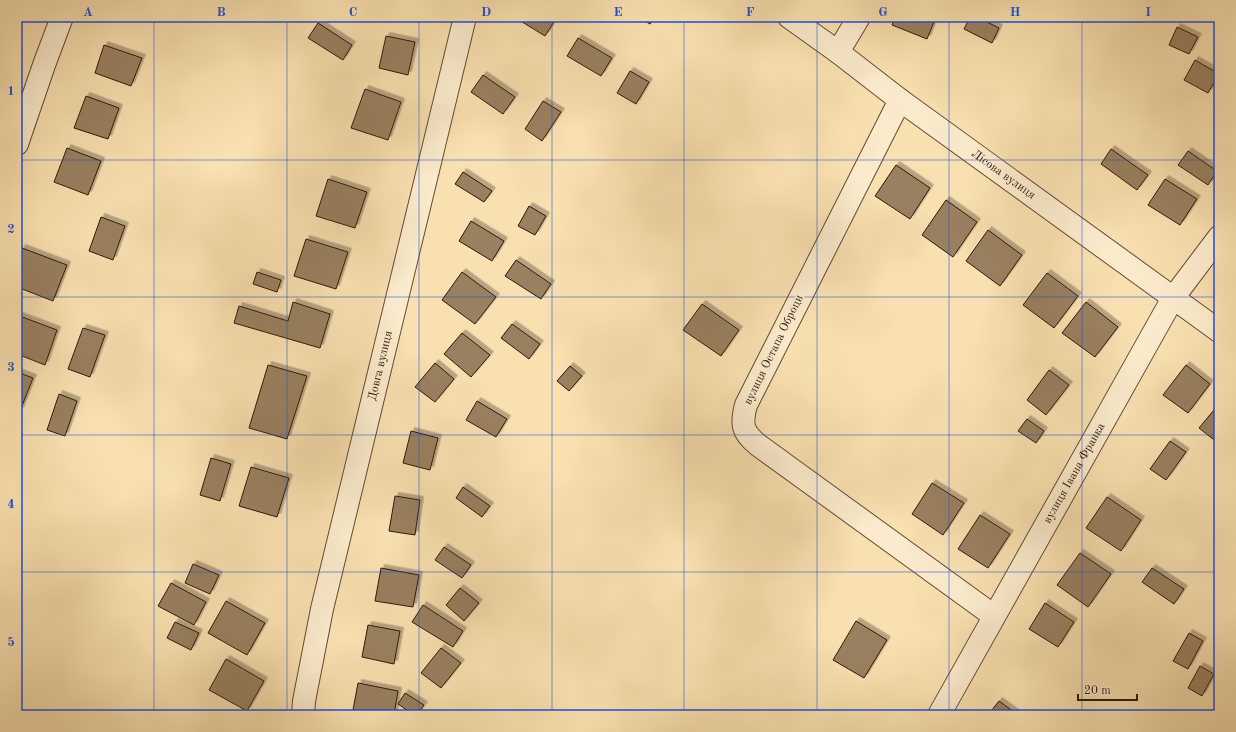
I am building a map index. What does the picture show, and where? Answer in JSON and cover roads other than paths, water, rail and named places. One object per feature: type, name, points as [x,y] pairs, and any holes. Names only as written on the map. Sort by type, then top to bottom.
[{"type":"street","points":[[17,144],[62,17]]},
{"type":"street","name":"Довга вулиця","points":[[303,715],[304,701],[322,608],[465,17]]},
{"type":"street","name":"Лісова вулиця","points":[[789,17],[838,52],[900,100],[1219,331]]},
{"type":"street","points":[[838,52],[859,17]]},
{"type":"street","name":"вулиця Остапа Оброци","points":[[900,100],[746,405],[743,416],[743,426],[748,438],[994,616]]},
{"type":"street","name":"вулиця Івана Франка","points":[[939,715],[1173,298],[1219,237]]}]
